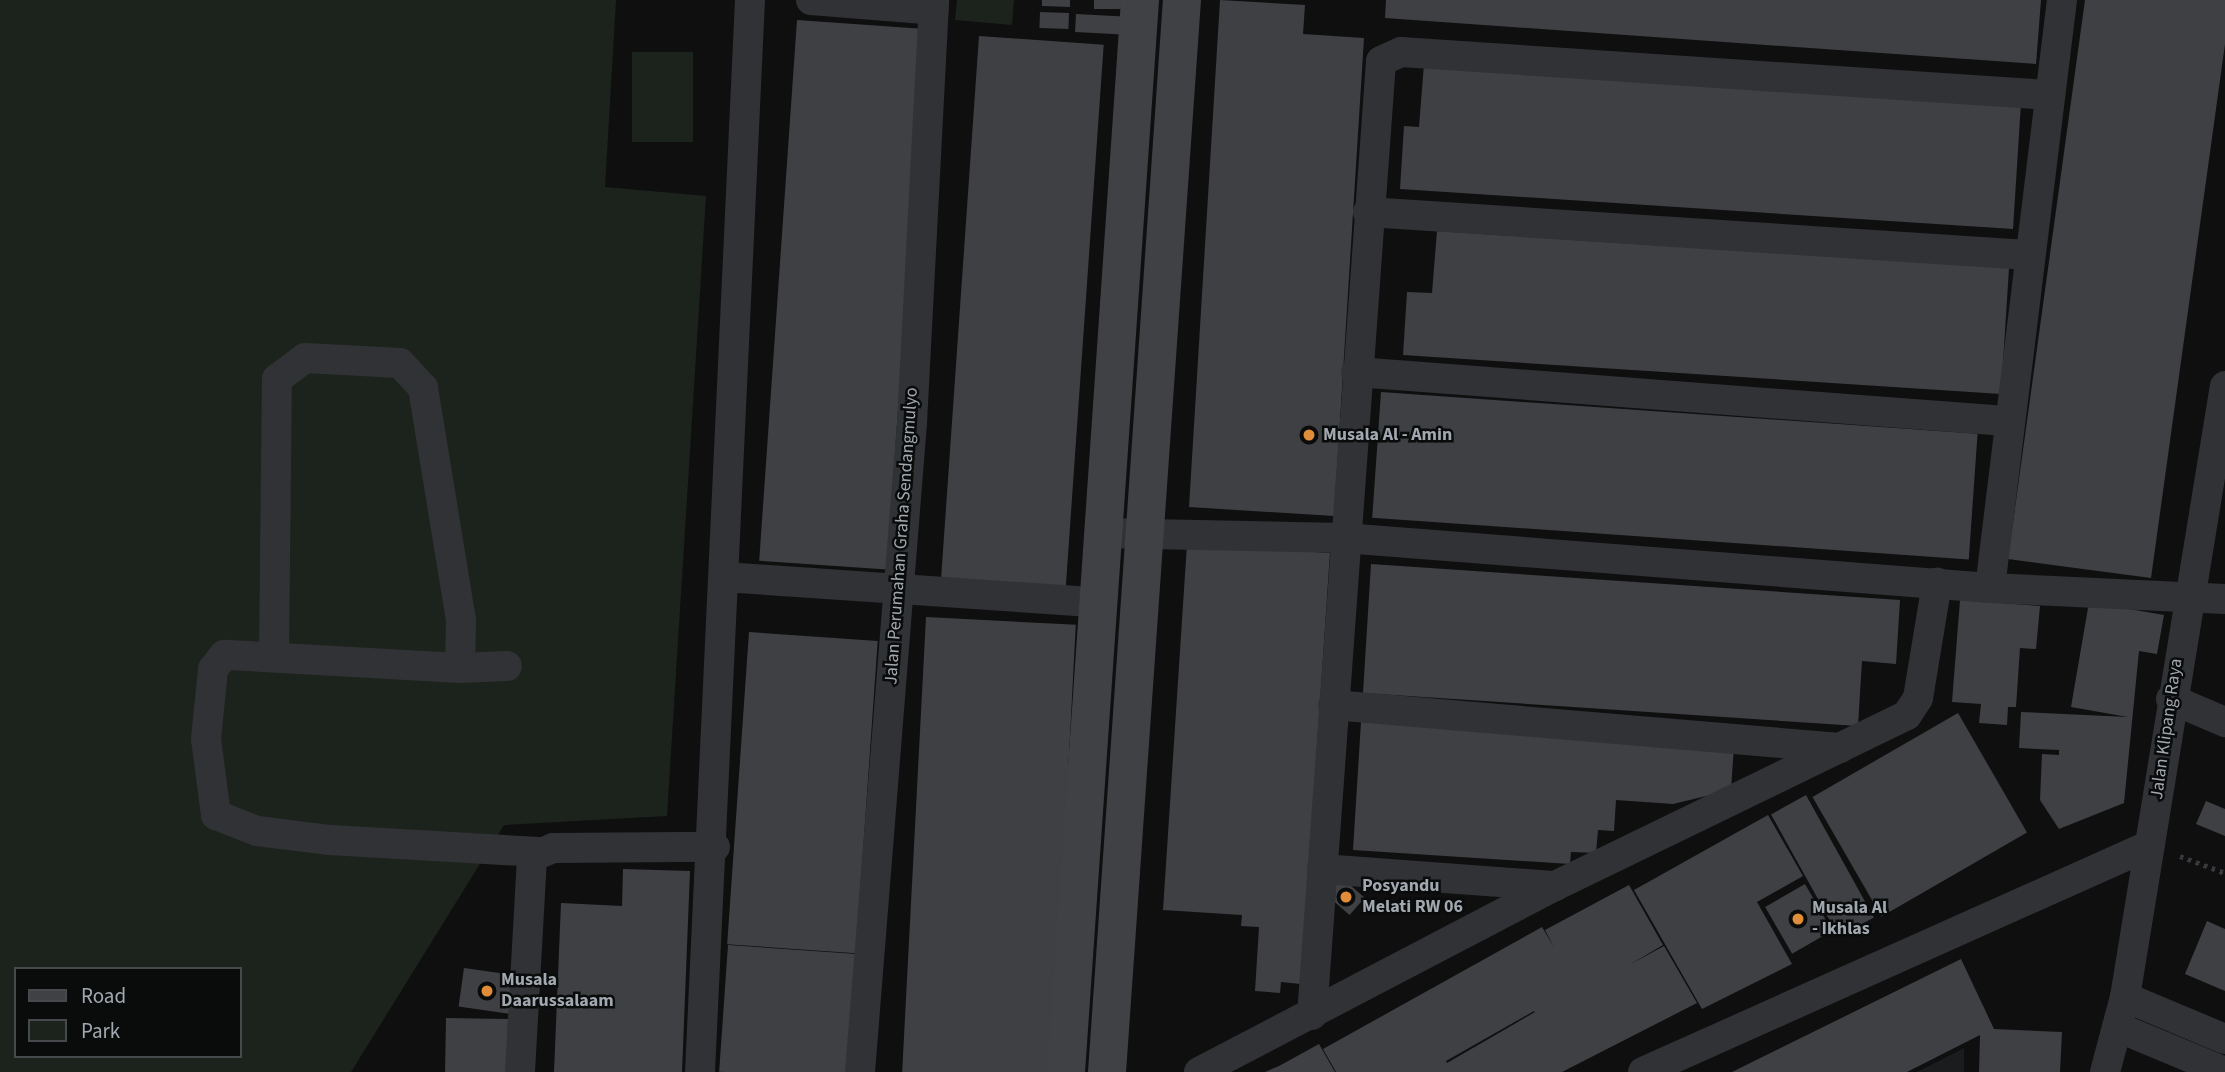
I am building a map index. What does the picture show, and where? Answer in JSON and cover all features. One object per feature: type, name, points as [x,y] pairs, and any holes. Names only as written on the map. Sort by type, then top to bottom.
[{"type":"main road","points":[[1066,1072],[1095,602],[1140,0]]},
{"type":"main road","points":[[1107,1072],[1147,534],[1182,0]]},
{"type":"main road","points":[[1069,1027],[1110,1028]]},
{"type":"street","points":[[701,1072],[715,847],[724,577],[750,0]]},
{"type":"street","points":[[811,0],[934,5]]},
{"type":"street","points":[[1990,588],[2006,421],[2062,0]]},
{"type":"street","name":"Jalan Perumahan Graha Sendangmulyo","points":[[860,1072],[899,592],[934,5]]},
{"type":"street","points":[[1312,1015],[1379,68],[1394,53],[2049,95]]},
{"type":"street","points":[[1367,212],[2028,255]]},
{"type":"street","points":[[274,657],[277,379],[305,358],[400,363],[423,388],[461,621],[460,668]]},
{"type":"street","points":[[1356,372],[2006,421]]},
{"type":"street","name":"Jalan Klipang Raya","points":[[2105,1072],[2125,997],[2187,594],[2225,386]]},
{"type":"street","points":[[1100,533],[1344,538],[1990,588],[2187,594],[2225,599]]},
{"type":"street","points":[[724,577],[899,592],[1095,602]]},
{"type":"street","points":[[1199,1072],[1555,886],[1840,748],[1914,706],[1937,583]]},
{"type":"street","points":[[507,666],[460,668],[224,655],[213,669],[206,740],[216,815],[257,831],[330,840],[539,852],[715,847]]},
{"type":"street","points":[[2171,699],[2225,722]]},
{"type":"street","points":[[1333,705],[1840,748]]},
{"type":"street","points":[[1643,1072],[2150,845]]},
{"type":"street","points":[[520,1072],[527,867],[539,852]]},
{"type":"street","points":[[1322,869],[1555,886]]},
{"type":"street","points":[[2125,997],[2225,1038]]},
{"type":"street","points":[[2116,1027],[2225,1072]]},
{"type":"path","points":[[2150,845],[2225,873]]},
{"type":"shaded area","points":[[1964,1048],[1964,1072],[1917,1072]]},
{"type":"green space","points":[[0,0],[616,0],[605,187],[706,196],[667,816],[504,825],[351,1072],[0,1072]]},
{"type":"green space","points":[[957,0],[1014,0],[1012,25],[955,20]]},
{"type":"green space","points":[[632,52],[693,52],[693,142],[632,142]]},
{"type":"building","points":[[1042,0],[1070,0],[1070,7],[1042,6]]},
{"type":"building","points":[[1094,0],[1132,0],[1132,9],[1094,9]]},
{"type":"building","points":[[1220,0],[1305,5],[1303,34],[1364,38],[1334,516],[1189,507]]},
{"type":"building","points":[[1386,0],[2041,0],[2036,64],[1385,18]]},
{"type":"building","points":[[2085,0],[2225,0],[2225,44],[2151,578],[2008,559]]},
{"type":"building","points":[[1040,12],[1069,13],[1068,29],[1039,28]]},
{"type":"building","points":[[1076,14],[1128,17],[1127,35],[1075,32]]},
{"type":"building","points":[[797,20],[925,29],[887,570],[759,561]]},
{"type":"building","points":[[979,36],[1104,45],[1066,588],[941,580]]},
{"type":"building","points":[[1424,64],[2021,103],[2013,229],[1400,189],[1404,126],[1419,127]]},
{"type":"building","points":[[1437,231],[2009,268],[2001,394],[1403,355],[1407,292],[1432,293]]},
{"type":"building","points":[[1381,392],[1978,434],[1969,559],[1372,518]]},
{"type":"building","points":[[1187,544],[1330,553],[1301,984],[1281,982],[1280,993],[1255,991],[1259,927],[1241,926],[1242,915],[1163,910]]},
{"type":"building","points":[[1371,564],[1900,600],[1896,664],[1862,661],[1858,726],[1363,693]]},
{"type":"building","points":[[1960,600],[2040,606],[2036,649],[2020,648],[2016,707],[2008,707],[2007,725],[1979,723],[1981,704],[1952,702]]},
{"type":"building","points":[[2089,602],[2164,615],[2157,654],[2139,651],[2124,803],[2059,829],[2040,800],[2042,754],[2059,755],[2059,750],[2019,748],[2021,712],[2128,717],[2071,707]]},
{"type":"building","points":[[926,617],[1076,625],[1052,1072],[902,1072]]},
{"type":"building","points":[[749,632],[878,641],[856,953],[727,944]]},
{"type":"building","points":[[1958,713],[2027,833],[1882,917],[1813,797]]},
{"type":"building","points":[[1361,722],[1734,746],[1731,790],[1673,804],[1616,800],[1614,831],[1598,830],[1596,853],[1571,852],[1570,864],[1353,850]]},
{"type":"building","points":[[1806,795],[1874,917],[1839,937],[1771,814]]},
{"type":"building","points":[[2206,801],[2225,809],[2225,836],[2196,824]]},
{"type":"building","points":[[1768,815],[1803,876],[1757,902],[1792,964],[1702,1009],[1634,890]]},
{"type":"building","points":[[623,869],[690,871],[682,1072],[554,1072],[561,903],[622,906]]},
{"type":"building","name":"Posyandu Melati RW 06","points":[[1342,878],[1365,898],[1350,915],[1327,895]]},
{"type":"building","name":"Musala Al - Ikhlas","points":[[1805,884],[1832,931],[1792,954],[1765,907]]},
{"type":"building","points":[[1629,885],[1663,945],[1629,965],[1664,946],[1697,1003],[1562,1072],[1336,1072],[1323,1049],[1542,927],[1554,947],[1545,930]],"holes":[[[1535,1012],[1447,1063],[1446,1061]]]},
{"type":"building","points":[[2207,921],[2225,929],[2225,991],[2185,974]]},
{"type":"building","points":[[728,945],[857,954],[848,1072],[719,1072]]},
{"type":"building","points":[[1961,959],[1994,1029],[2062,1032],[2060,1072],[1979,1072],[1980,1035],[1907,1072],[1732,1072]]},
{"type":"building","name":"Musala Daarussalaam","points":[[464,968],[515,975],[509,1014],[459,1007]]},
{"type":"building","points":[[446,1018],[508,1019],[507,1072],[445,1072]]},
{"type":"building","points":[[1319,1044],[1335,1072],[1265,1072],[1279,1066]]},
{"type":"place","name":"Musala Al - Amin","points":[[1309,435]]},
{"type":"place","name":"Posyandu Melati RW 06","points":[[1346,897]]},
{"type":"place","name":"Musala Al - Ikhlas","points":[[1798,919]]},
{"type":"place","name":"Musala Daarussalaam","points":[[487,991]]}]
